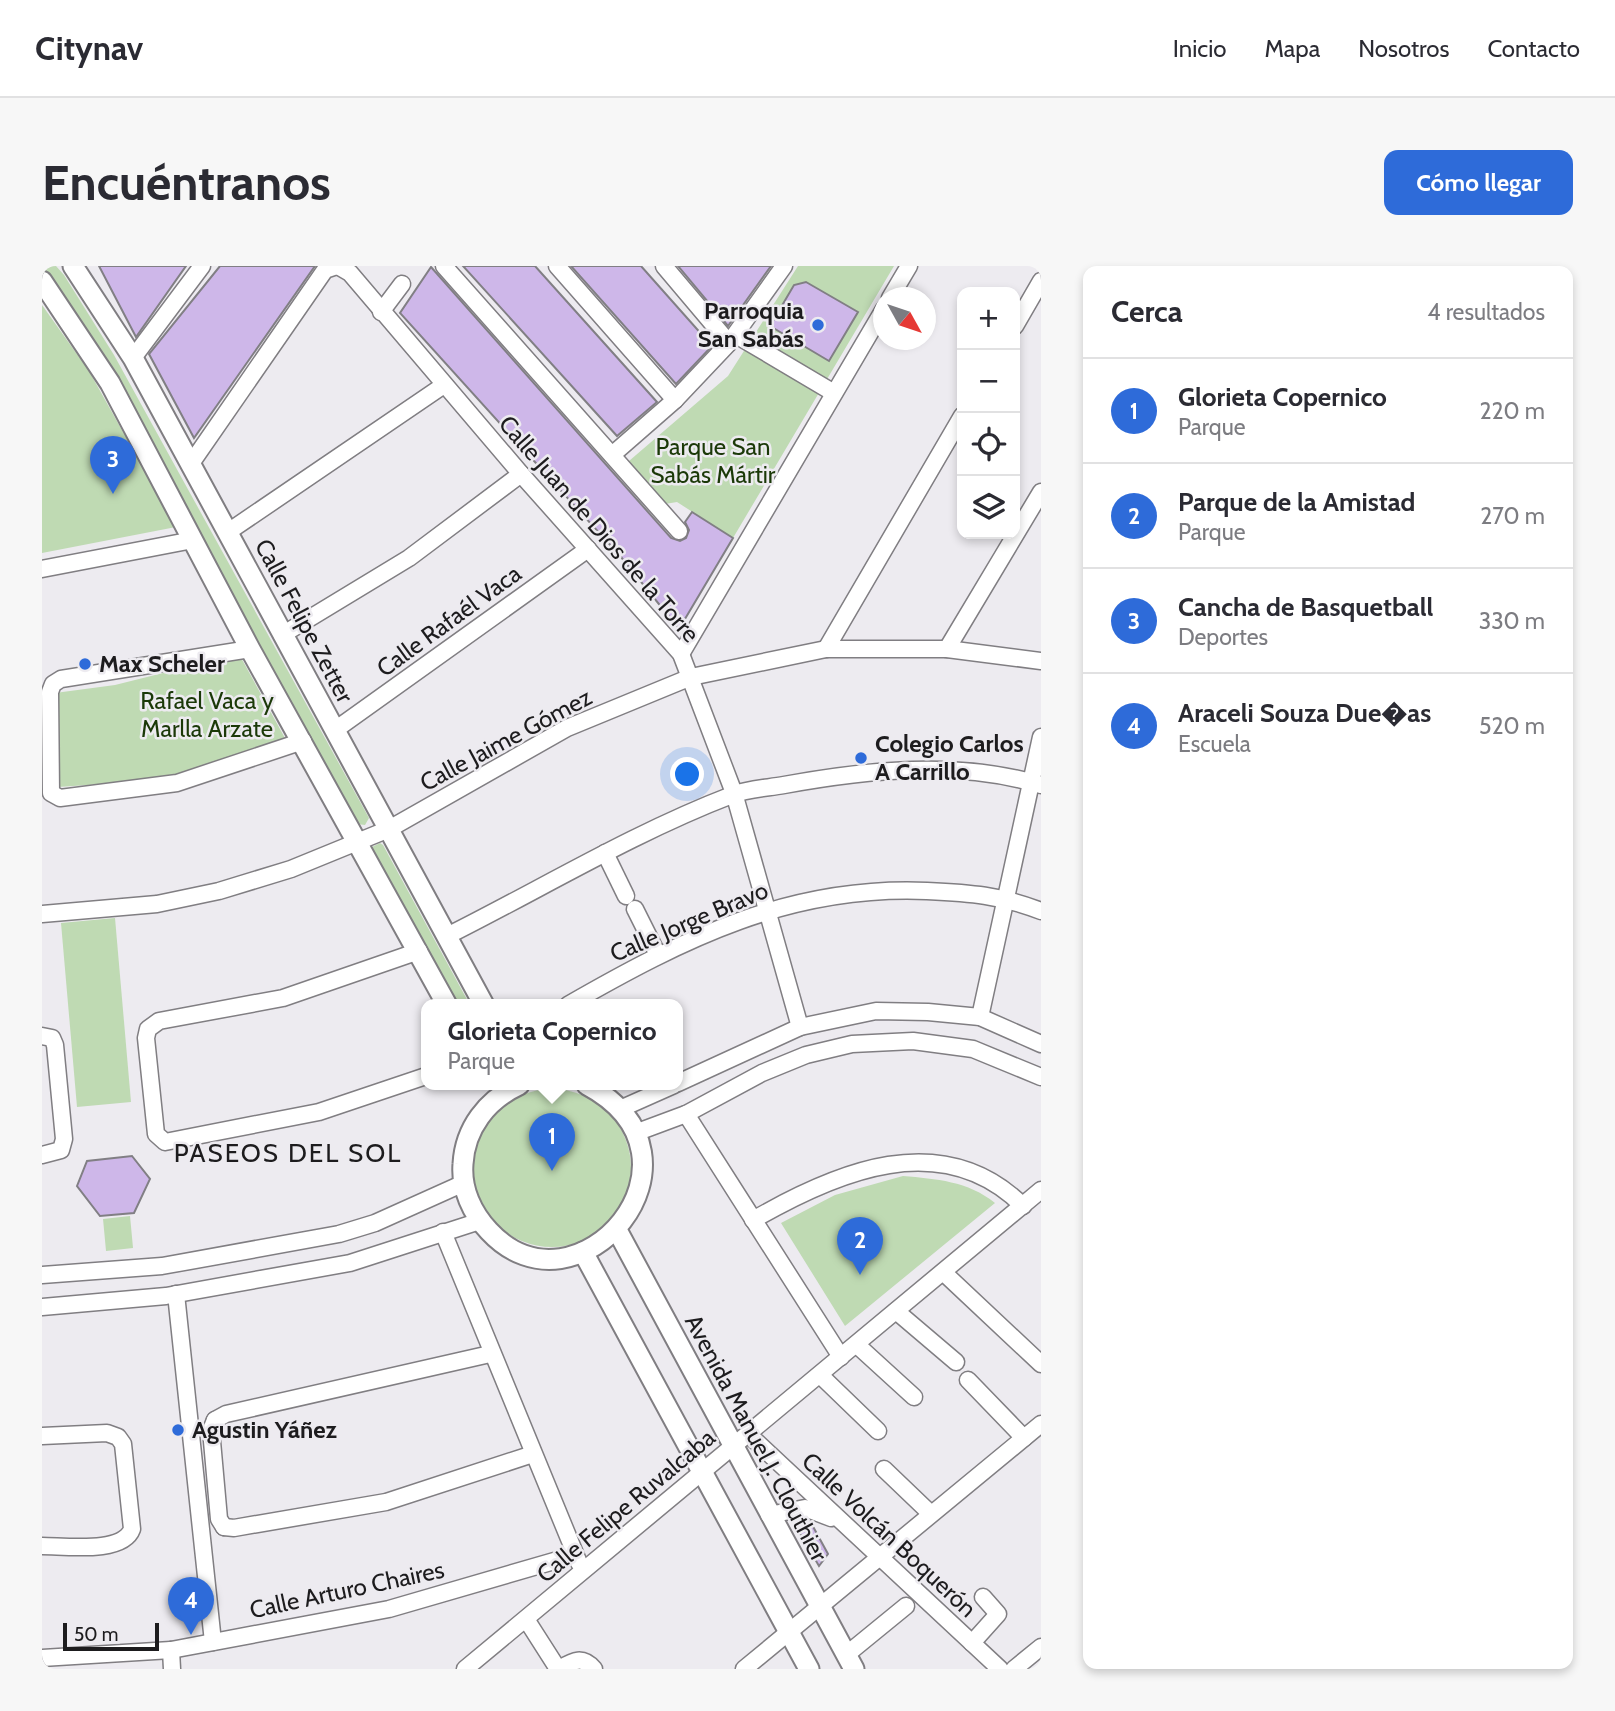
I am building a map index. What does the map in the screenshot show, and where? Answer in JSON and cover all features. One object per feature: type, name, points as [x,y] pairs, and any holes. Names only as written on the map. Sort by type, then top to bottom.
[{"type":"main road","name":"Calle Felipe Zetter","points":[[72,266],[133,358],[481,999]]},
{"type":"main road","points":[[42,281],[110,383],[250,649],[444,999]]},
{"type":"main road","points":[[490,1093],[465,1147],[464,1183],[480,1221],[495,1238],[528,1254],[547,1258],[583,1252],[617,1230],[635,1201],[640,1184],[640,1150],[635,1133],[620,1109],[594,1090]]},
{"type":"main road","name":"Avenida Manuel J. Clouthier","points":[[617,1230],[850,1662]]},
{"type":"main road","points":[[583,1252],[809,1669]]},
{"type":"street","points":[[133,358],[202,266]]},
{"type":"street","points":[[444,266],[679,531]]},
{"type":"street","points":[[557,266],[676,400]]},
{"type":"street","points":[[664,266],[732,339],[834,393]]},
{"type":"street","points":[[612,455],[676,400],[732,339],[784,266]]},
{"type":"street","points":[[897,287],[909,266]]},
{"type":"street","points":[[190,465],[333,267]]},
{"type":"street","name":"Calle Juan de Dios de la Torre","points":[[333,267],[350,272],[381,313],[444,386],[681,654],[734,793],[800,1027]]},
{"type":"street","points":[[1020,317],[1041,281]]},
{"type":"street","points":[[381,313],[402,284]]},
{"type":"street","points":[[681,654],[873,327]]},
{"type":"street","points":[[228,532],[444,386]]},
{"type":"street","points":[[826,649],[957,425]]},
{"type":"street","points":[[282,635],[410,558],[521,474]]},
{"type":"street","points":[[947,649],[1041,492]]},
{"type":"street","points":[[42,569],[193,540]]},
{"type":"street","name":"Calle Rafaél Vaca","points":[[335,730],[588,549]]},
{"type":"street","points":[[250,649],[61,679],[53,684],[50,692],[50,789],[54,796],[60,799],[177,783],[303,741]]},
{"type":"street","name":"Calle Jaime Gómez","points":[[42,914],[157,904],[219,891],[291,869],[389,829],[567,728],[691,677],[826,649],[947,649],[1041,661]]},
{"type":"street","points":[[980,1017],[1004,897],[1036,783],[1041,737]]},
{"type":"street","points":[[447,936],[605,853],[734,793],[822,778],[910,769],[1036,783]]},
{"type":"street","points":[[605,853],[658,955]]},
{"type":"street","name":"Calle Jorge Bravo","points":[[579,999],[658,955],[766,909],[827,895],[890,889],[1004,897],[1041,911]]},
{"type":"street","points":[[419,951],[283,998],[159,1021],[148,1029],[146,1038],[156,1135],[159,1140],[165,1142],[319,1112],[421,1078]]},
{"type":"street","points":[[683,1081],[800,1027],[876,1011],[980,1017],[1041,1044]]},
{"type":"street","points":[[42,1155],[51,1155],[61,1150],[64,1139],[55,1045],[47,1037]]},
{"type":"street","points":[[635,1133],[686,1114],[762,1073],[806,1055],[862,1043],[913,1041],[974,1049],[1041,1077]]},
{"type":"street","points":[[620,1109],[663,1090]]},
{"type":"street","points":[[686,1114],[841,1357]]},
{"type":"street","points":[[753,1220],[800,1193],[888,1163],[950,1166],[981,1176],[1009,1192],[1023,1206]]},
{"type":"street","points":[[42,1275],[162,1266],[358,1229],[464,1183]]},
{"type":"street","name":"Calle Felipe Ruvalcaba","points":[[466,1669],[1041,1191]]},
{"type":"street","points":[[42,1307],[171,1295],[350,1263],[480,1221]]},
{"type":"street","points":[[443,1232],[582,1572]]},
{"type":"street","points":[[162,1266],[171,1295],[190,1409],[213,1642]]},
{"type":"street","points":[[943,1272],[1041,1364]]},
{"type":"street","points":[[896,1311],[956,1362]]},
{"type":"street","points":[[856,1345],[914,1397]]},
{"type":"street","points":[[224,1527],[219,1519],[211,1430],[215,1420],[226,1414],[491,1354]]},
{"type":"street","points":[[820,1375],[878,1431]]},
{"type":"street","points":[[968,1380],[1024,1438]]},
{"type":"street","points":[[190,1409],[215,1420]]},
{"type":"street","points":[[744,1669],[1041,1424]]},
{"type":"street","points":[[42,1436],[107,1433],[118,1437],[123,1444],[132,1529],[129,1538],[115,1545],[42,1546]]},
{"type":"street","name":"Calle Volcán Boquerón","points":[[748,1434],[1000,1669]]},
{"type":"street","points":[[203,1547],[224,1527],[234,1528],[386,1502],[533,1454]]},
{"type":"street","points":[[884,1469],[931,1514]]},
{"type":"street","points":[[769,1515],[805,1508],[841,1522]]},
{"type":"street","name":"Calle Arturo Chaires","points":[[42,1658],[171,1650],[389,1609],[575,1555]]},
{"type":"street","points":[[972,1643],[998,1614],[983,1597]]},
{"type":"street","points":[[850,1662],[906,1606]]},
{"type":"street","points":[[526,1619],[558,1669],[578,1659],[587,1661],[594,1669]]},
{"type":"street","points":[[1014,1669],[1041,1647]]},
{"type":"street","points":[[171,1650],[172,1669]]},
{"type":"green space","points":[[42,266],[56,266],[64,275],[114,355],[369,818],[365,825],[357,824],[104,361],[42,272]]},
{"type":"green space","name":"Parque San Sabás Mártir","points":[[798,266],[894,266],[882,287],[873,287],[873,301],[733,538],[677,502],[665,504],[629,461],[728,376]]},
{"type":"green space","points":[[42,305],[89,371],[176,527],[42,553]]},
{"type":"green space","name":"Rafael Vaca y Marlla Arzate","points":[[239,654],[286,740],[219,765],[148,781],[58,787],[55,693],[115,685]]},
{"type":"green space","points":[[380,843],[383,845],[467,999],[452,999],[372,847]]},
{"type":"green space","points":[[115,918],[131,1102],[77,1107],[61,923]]},
{"type":"green space","points":[[537,1091],[567,1091],[596,1102],[618,1124],[629,1153],[629,1183],[618,1212],[596,1234],[567,1245],[537,1245],[508,1234],[486,1212],[475,1183],[475,1153],[486,1124],[508,1102]]},
{"type":"green space","points":[[903,1176],[963,1186],[995,1203],[845,1326],[781,1223],[835,1195]]},
{"type":"green space","points":[[130,1216],[133,1248],[106,1251],[103,1219]]},
{"type":"building","points":[[99,266],[186,266],[136,337]]},
{"type":"building","points":[[220,266],[315,266],[194,438],[149,354]]},
{"type":"building","points":[[463,266],[535,266],[657,402],[617,436]]},
{"type":"building","points":[[571,266],[641,266],[712,346],[676,384]]},
{"type":"building","points":[[678,266],[771,266],[728,326]]},
{"type":"building","points":[[431,267],[671,538],[680,541],[686,538],[689,530],[685,522],[692,512],[733,538],[679,629],[621,557],[400,313]]},
{"type":"building","points":[[806,282],[858,312],[829,361],[770,326],[794,285]]},
{"type":"building","points":[[132,1156],[150,1179],[134,1213],[100,1216],[77,1186],[87,1161]]},
{"type":"building","points":[[804,1519],[810,1521],[828,1554],[819,1566],[795,1525]]},
{"type":"place","name":"Parroquia San Sabás","points":[[818,325]]},
{"type":"place","name":"Cancha de Basquetball","points":[[113,494]]},
{"type":"place","name":"Max Scheler","points":[[85,664]]},
{"type":"place","name":"Colegio Carlos A Carrillo","points":[[861,758]]},
{"type":"place","name":"Glorieta Copernico","points":[[552,1171]]},
{"type":"place","name":"Parque de la Amistad","points":[[860,1275]]},
{"type":"place","name":"Agustin Yáñez","points":[[178,1430]]},
{"type":"place","name":"Araceli Souza Due�as","points":[[191,1635]]},
{"type":"district","name":"PASEOS DEL SOL","points":[[288,1153]]}]
